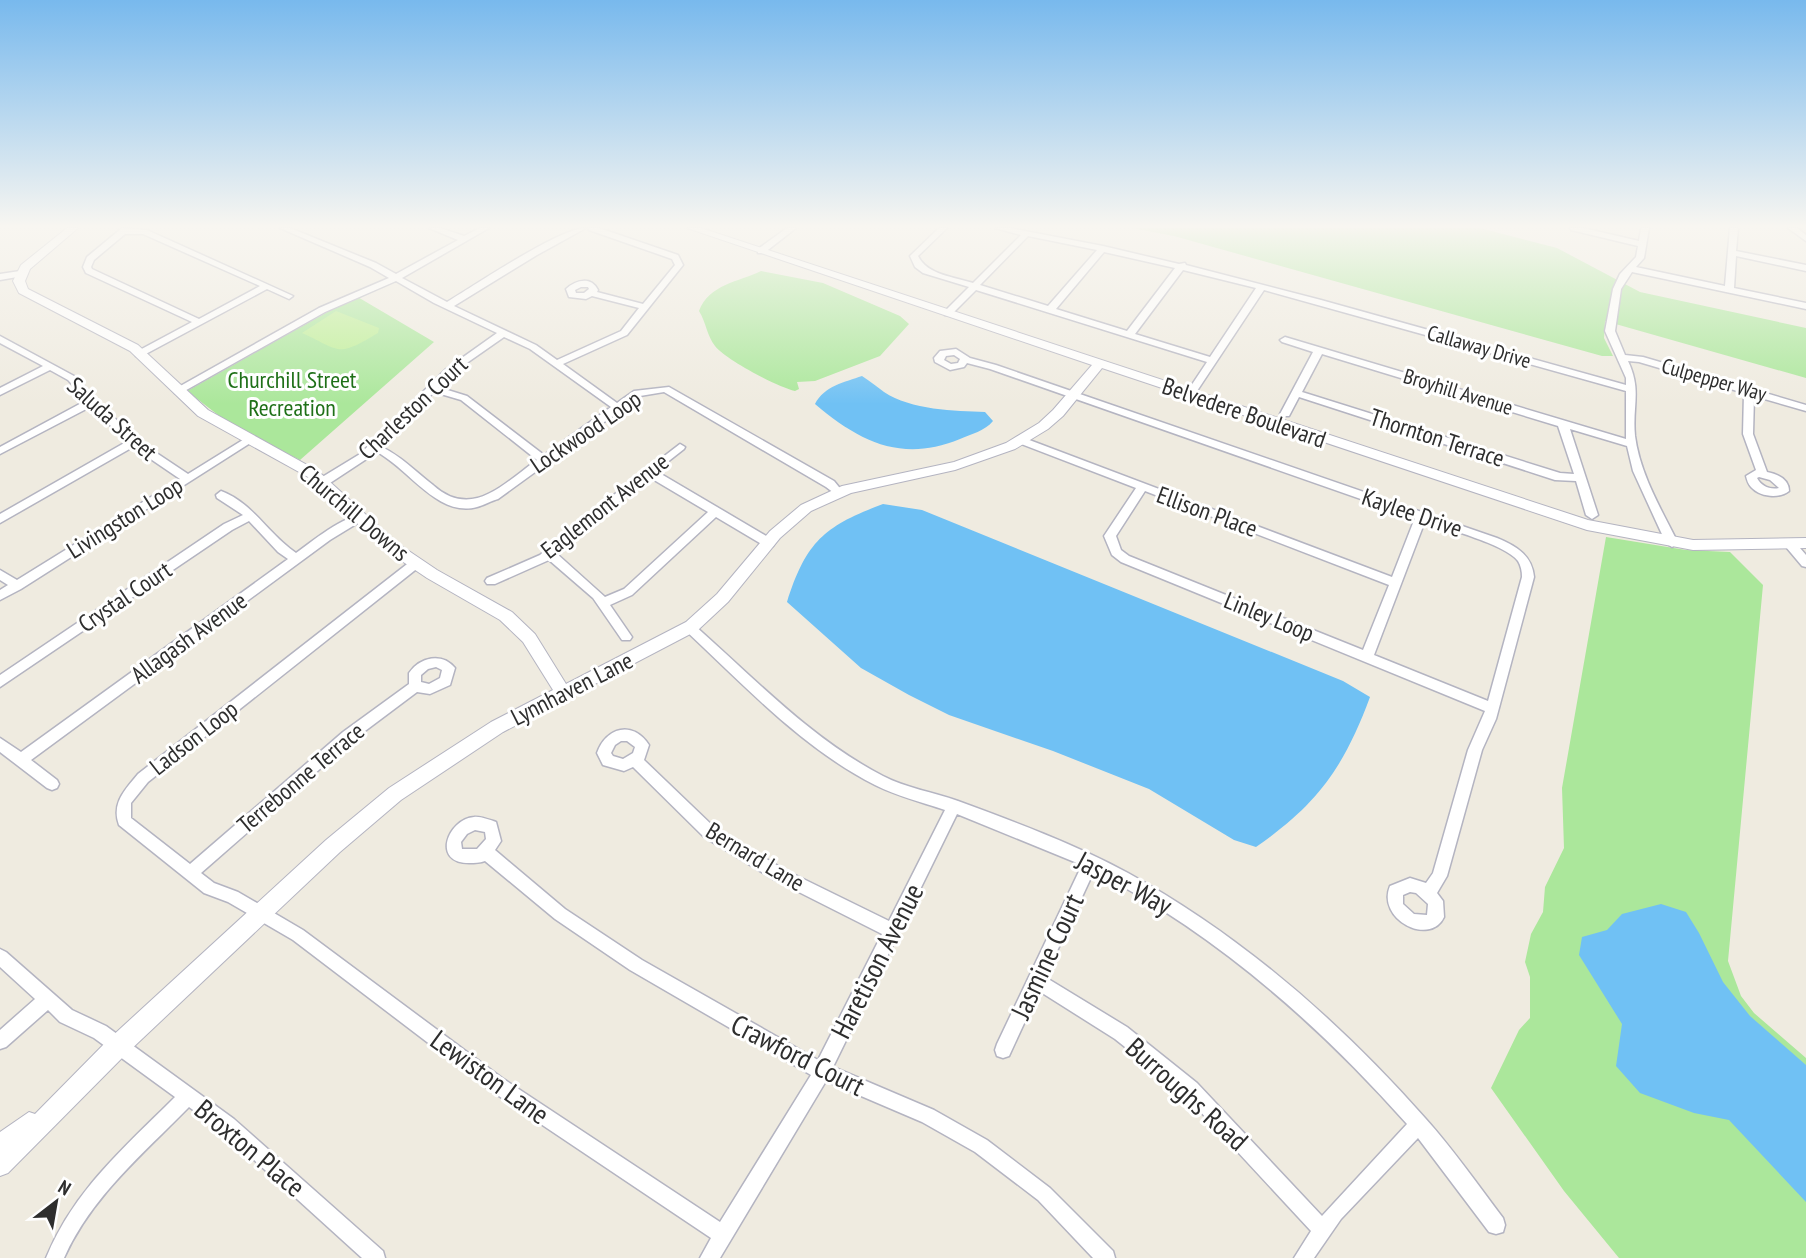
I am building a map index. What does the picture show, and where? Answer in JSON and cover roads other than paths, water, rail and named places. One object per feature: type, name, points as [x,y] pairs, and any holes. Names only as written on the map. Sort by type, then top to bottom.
[{"type":"street","name":"Churchill Downs","points":[[20,287],[27,294],[127,345],[213,420],[302,466],[415,564],[517,624],[529,638],[563,693]]},
{"type":"street","points":[[122,287],[199,323]]},
{"type":"street","points":[[139,354],[266,287]]},
{"type":"street","points":[[269,287],[289,296]]},
{"type":"street","points":[[178,391],[323,310],[376,287]]},
{"type":"street","points":[[412,287],[558,363],[617,407]]},
{"type":"street","points":[[447,306],[479,287]]},
{"type":"street","points":[[558,363],[618,337],[662,287]]},
{"type":"street","name":"Belvedere Boulevard","points":[[869,287],[1587,525],[1672,542],[1724,546],[1806,543]]},
{"type":"street","points":[[948,313],[974,287]]},
{"type":"street","points":[[977,287],[1213,361]]},
{"type":"street","points":[[1050,310],[1070,287]]},
{"type":"street","points":[[1129,335],[1166,287]]},
{"type":"street","name":"Callaway Drive","points":[[1257,287],[1320,300],[1632,390]]},
{"type":"street","points":[[1618,287],[1611,323],[1612,340],[1631,378],[1631,444],[1638,471],[1672,542]]},
{"type":"street","points":[[1713,287],[1806,306]]},
{"type":"street","points":[[1191,395],[1261,288]]},
{"type":"street","points":[[592,293],[644,307]]},
{"type":"street","name":"Charleston Court","points":[[323,482],[375,447],[431,388],[463,360],[503,333]]},
{"type":"street","name":"Saluda Street","points":[[0,340],[71,378],[133,442],[188,479]]},
{"type":"street","name":"Broyhill Avenue","points":[[1284,340],[1631,444]]},
{"type":"street","points":[[1285,414],[1319,350]]},
{"type":"street","name":"Culpepper Way","points":[[1621,357],[1640,359],[1806,408]]},
{"type":"street","name":"Kaylee Drive","points":[[965,360],[993,367],[1421,516],[1506,547],[1526,564],[1528,577],[1492,708],[1475,750],[1440,876],[1428,893]]},
{"type":"street","name":"Lynnhaven Lane","points":[[0,1165],[117,1046],[260,913],[395,794],[480,737],[690,627],[719,604],[769,543],[806,509],[838,492],[868,482],[961,464],[1020,439],[1057,414],[1099,364]]},
{"type":"street","points":[[0,392],[49,367]]},
{"type":"street","points":[[431,388],[470,401],[544,460]]},
{"type":"street","name":"Lockwood Loop","points":[[375,447],[391,453],[446,502],[460,506],[486,501],[643,391],[671,390],[830,484],[838,492]]},
{"type":"street","points":[[1748,390],[1748,434],[1763,474]]},
{"type":"street","name":"Thornton Terrace","points":[[1296,393],[1559,477],[1580,478]]},
{"type":"street","points":[[0,451],[93,401]]},
{"type":"street","points":[[1563,424],[1592,515]]},
{"type":"street","name":"Ellison Place","points":[[1020,439],[1394,582]]},
{"type":"street","name":"Livingston Loop","points":[[0,596],[250,440]]},
{"type":"street","points":[[0,519],[133,442]]},
{"type":"street","name":"Eaglemont Avenue","points":[[491,580],[550,554],[680,447]]},
{"type":"street","points":[[649,472],[769,543]]},
{"type":"street","name":"Linley Loop","points":[[1142,487],[1111,536],[1116,552],[1125,559],[1492,708]]},
{"type":"street","points":[[221,495],[251,515],[282,549],[297,559]]},
{"type":"street","points":[[604,603],[628,592],[648,576],[715,512]]},
{"type":"street","name":"Crystal Court","points":[[0,682],[228,527],[251,515]]},
{"type":"street","points":[[1367,657],[1421,516]]},
{"type":"street","name":"Allagash Avenue","points":[[21,760],[338,529],[360,518]]},
{"type":"street","points":[[1790,544],[1806,563]]},
{"type":"street","points":[[550,554],[604,603],[626,637]]},
{"type":"street","name":"Ladson Loop","points":[[260,913],[209,888],[124,821],[124,801],[131,790],[415,564]]},
{"type":"street","points":[[0,574],[17,586]]},
{"type":"street","name":"Jasper Way","points":[[690,627],[834,753],[902,790],[954,806],[1090,863],[1143,889],[1249,963],[1338,1040],[1419,1124],[1458,1171],[1496,1225]]},
{"type":"street","name":"Terrebonne Terrace","points":[[189,874],[348,736],[415,686]]},
{"type":"street","points":[[0,744],[52,784]]},
{"type":"street","name":"Bernard Lane","points":[[635,760],[709,832],[778,874],[892,930]]},
{"type":"street","name":"Haretison Avenue","points":[[709,1258],[821,1071],[954,806]]},
{"type":"street","name":"Crawford Court","points":[[486,852],[595,939],[821,1071],[928,1116],[981,1146],[1044,1194],[1106,1258]]},
{"type":"street","name":"Jasmine Court","points":[[1003,1050],[1090,863]]},
{"type":"street","name":"Lewiston Lane","points":[[260,913],[326,955],[496,1084],[723,1235]]},
{"type":"street","points":[[0,957],[65,1016],[100,1032],[117,1046]]},
{"type":"street","name":"Burroughs Road","points":[[1035,980],[1121,1034],[1182,1082],[1231,1129],[1321,1229]]},
{"type":"street","points":[[0,1041],[47,1000]]},
{"type":"street","name":"Broxton Place","points":[[117,1046],[228,1125],[376,1258]]},
{"type":"street","name":"Lynnhaven Lane","points":[[0,1146],[77,1084]]},
{"type":"street","points":[[55,1258],[67,1229],[88,1200],[189,1096]]},
{"type":"street","points":[[1303,1258],[1321,1229],[1419,1124]]},
{"type":"water","points":[[862,376],[884,392],[907,403],[985,412],[993,421],[978,432],[939,446],[919,449],[883,445],[848,429],[815,404],[829,389]]},
{"type":"water","points":[[883,504],[922,510],[1343,681],[1370,697],[1350,744],[1339,764],[1312,799],[1278,831],[1256,847],[1234,840],[1149,789],[1053,751],[949,715],[909,695],[861,668],[787,602],[802,564],[820,539],[846,520]]},
{"type":"water","points":[[1661,904],[1686,912],[1723,982],[1750,1016],[1806,1065],[1806,1202],[1729,1120],[1694,1113],[1640,1093],[1616,1066],[1622,1024],[1579,955],[1582,937],[1607,930],[1622,914]]},
{"type":"park label","name":"Churchill Street Recreation","points":[[292,394]]}]
